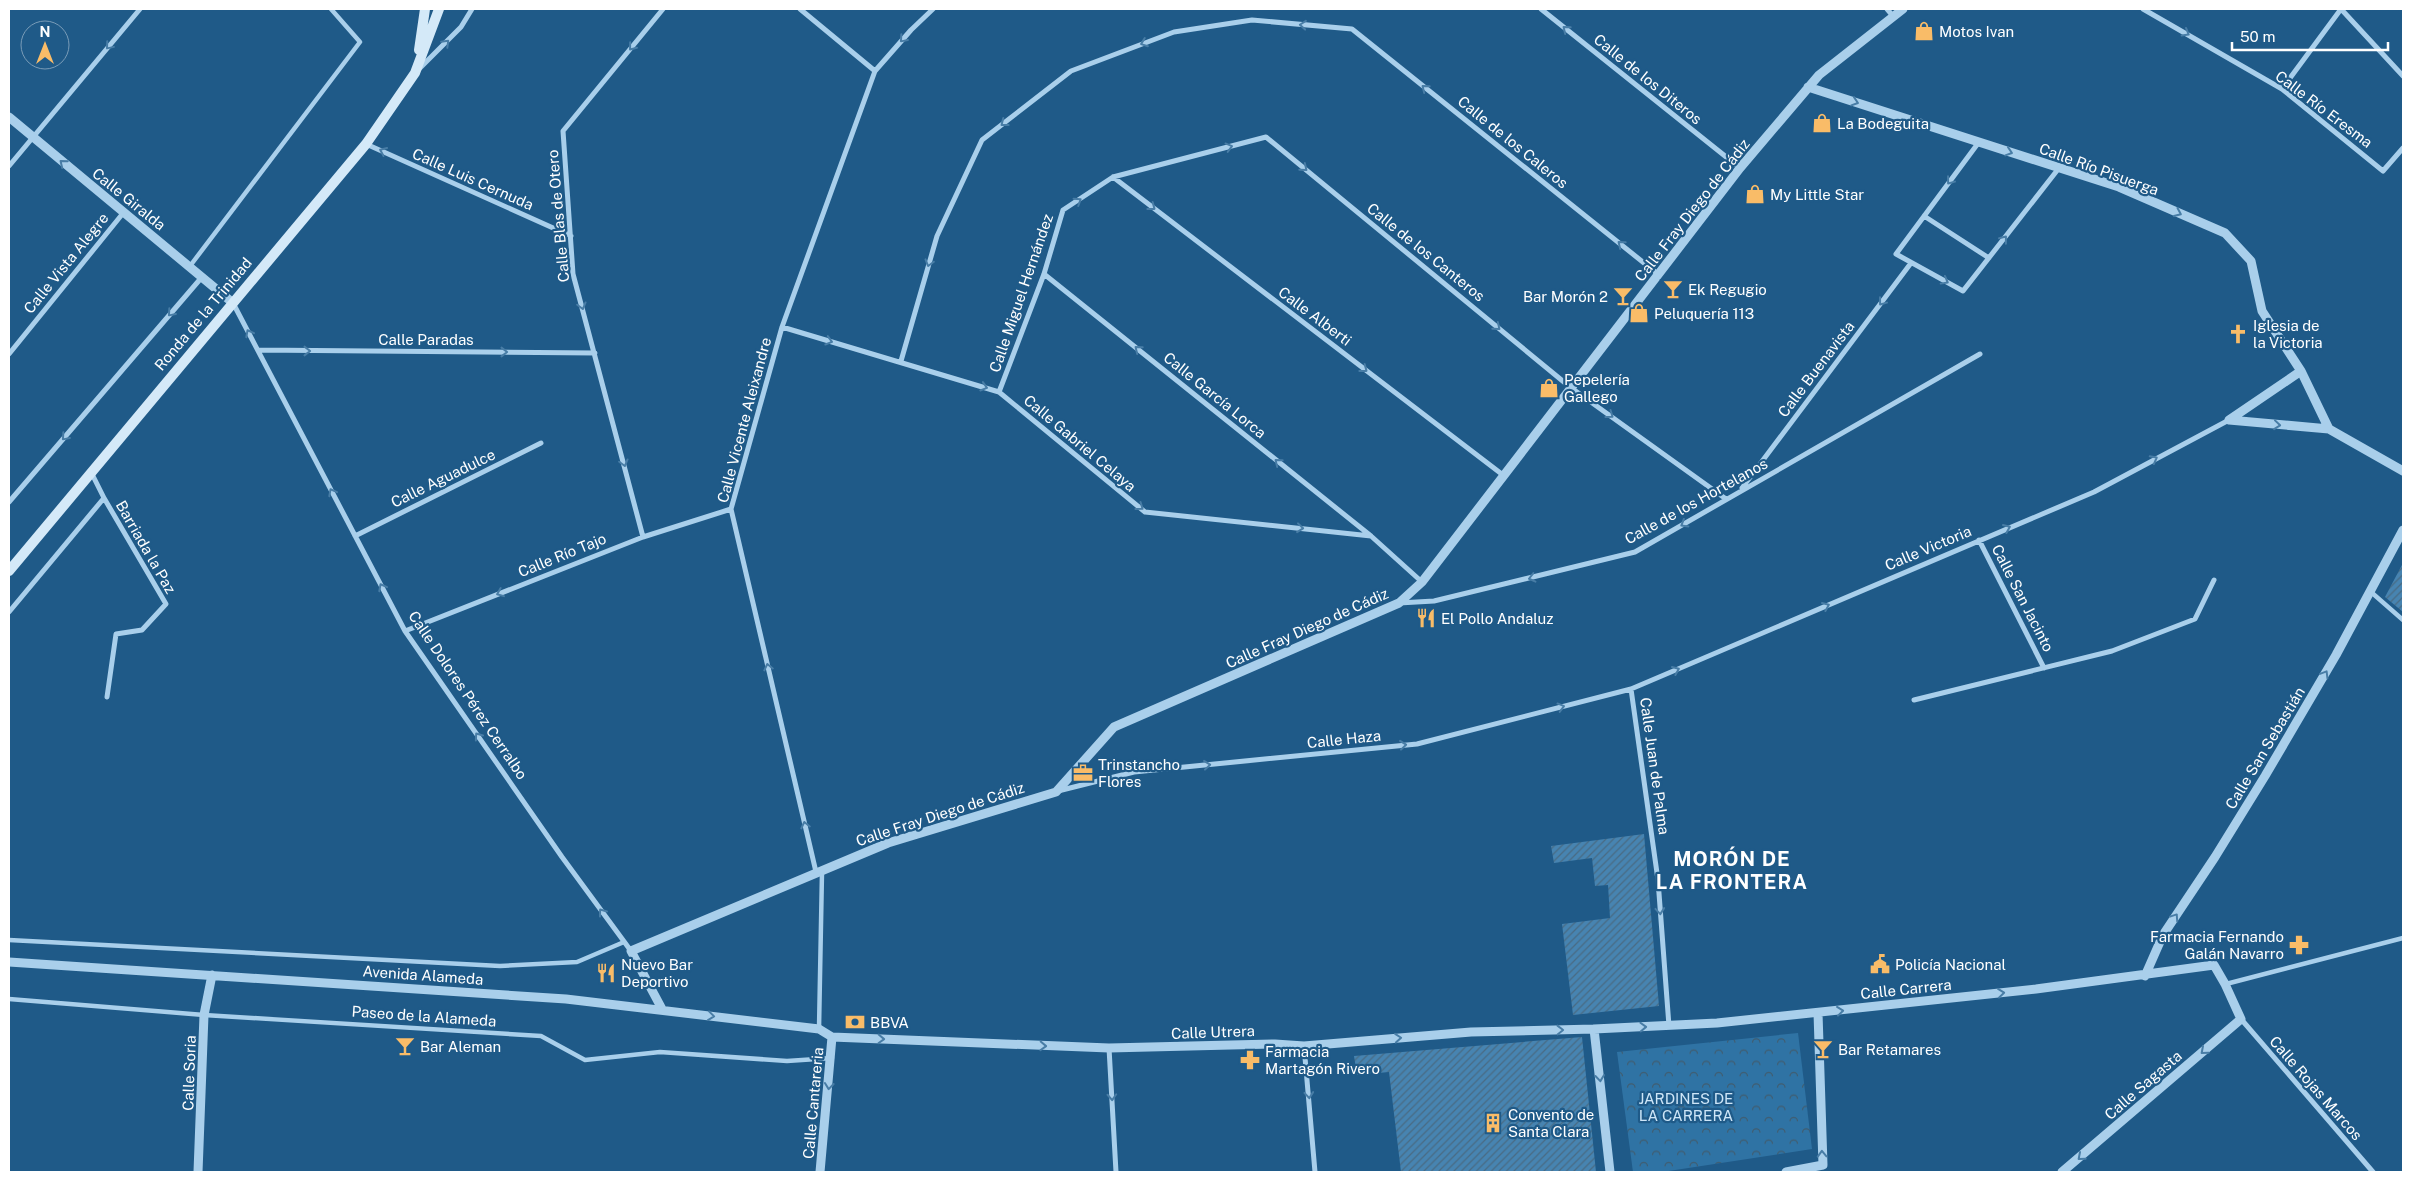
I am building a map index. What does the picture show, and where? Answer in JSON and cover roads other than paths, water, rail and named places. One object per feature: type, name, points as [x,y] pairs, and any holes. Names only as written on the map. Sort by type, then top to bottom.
[{"type":"main road","name":"Ronda de la Trinidad","points":[[415,73],[426,9]]},
{"type":"main road","name":"Ronda de la Trinidad","points":[[9,571],[366,144],[415,73],[439,9]]},
{"type":"street","points":[[9,166],[140,9]]},
{"type":"street","points":[[190,266],[360,42],[331,9]]},
{"type":"street","points":[[415,73],[461,27],[472,9]]},
{"type":"street","name":"Calle Blas de Otero","points":[[643,537],[573,274],[563,131],[662,9]]},
{"type":"street","points":[[800,9],[875,71],[911,30],[933,9]]},
{"type":"street","name":"Calle de los Diteros","points":[[1541,9],[1740,168]]},
{"type":"street","name":"Calle Fray Diego de Cádiz","points":[[631,951],[888,843],[1056,792],[1114,726],[1399,604],[1422,582],[1740,168],[1808,87],[1819,75],[1890,13],[1903,9]]},
{"type":"street","name":"Calle Río Eresma","points":[[2144,9],[2282,90],[2383,171],[2403,148]]},
{"type":"street","points":[[2282,90],[2341,9],[2403,76]]},
{"type":"street","name":"Calle de los Caleros","points":[[901,361],[937,236],[982,140],[1071,72],[1174,32],[1252,20],[1352,29],[1659,275]]},
{"type":"street","name":"Calle Vicente Aleixandre","points":[[819,871],[731,509],[782,327],[875,71]]},
{"type":"street","name":"Calle Río Pisuerga","points":[[1808,87],[2119,187],[2224,233],[2251,261],[2262,311],[2301,371],[2329,430]]},
{"type":"street","name":"Calle Giralda","points":[[9,116],[33,138],[203,276],[233,303]]},
{"type":"street","name":"Calle Miguel Hernández","points":[[999,392],[1044,274],[1063,210],[1113,177],[1266,137]]},
{"type":"street","name":"Calle de los Canteros","points":[[1266,137],[1570,387],[1726,499]]},
{"type":"street","points":[[1979,142],[1896,254],[1963,291],[2059,168]]},
{"type":"street","name":"Calle Luis Cernuda","points":[[366,144],[571,236]]},
{"type":"street","name":"Calle Alberti","points":[[1113,177],[1503,475]]},
{"type":"street","name":"Calle Vista Alegre","points":[[9,354],[124,212]]},
{"type":"street","points":[[1924,216],[1989,258]]},
{"type":"street","name":"Calle Buenavista","points":[[1741,490],[1912,263]]},
{"type":"street","name":"Calle García Lorca","points":[[1044,274],[1371,536],[1422,582]]},
{"type":"street","name":"Ronda de la Trinidad","points":[[9,502],[203,276]]},
{"type":"street","name":"Calle Dolores Pérez Cerralbo","points":[[233,303],[405,630],[631,951],[662,1009]]},
{"type":"street","name":"Calle Gabriel Celaya","points":[[782,327],[901,361],[999,392],[1145,512],[1371,536]]},
{"type":"street","name":"Calle Paradas","points":[[258,350],[594,353]]},
{"type":"street","name":"Calle de los Hortelanos","points":[[1399,604],[1434,601],[1635,552],[1980,354]]},
{"type":"street","points":[[2229,420],[2301,371]]},
{"type":"street","points":[[2229,420],[2329,430],[2403,471]]},
{"type":"street","name":"Calle Victoria","points":[[1631,689],[2094,492],[2229,420]]},
{"type":"street","name":"Calle Aguadulce","points":[[355,536],[541,443]]},
{"type":"street","name":"Barriada la Paz","points":[[91,471],[104,498],[166,604],[142,630],[116,634],[107,697]]},
{"type":"street","name":"Barriada la Paz","points":[[9,612],[104,498]]},
{"type":"street","name":"Calle Río Tajo","points":[[405,630],[643,537],[731,509]]},
{"type":"street","name":"Calle San Sebastián","points":[[2145,976],[2163,935],[2215,857],[2265,776],[2336,655],[2403,530]]},
{"type":"street","name":"Calle San Jacinto","points":[[1979,540],[2044,668]]},
{"type":"street","name":"Calle San Jacinto","points":[[1914,700],[2112,651],[2195,619],[2214,580]]},
{"type":"street","points":[[2371,592],[2403,620]]},
{"type":"street","name":"Calle Haza","points":[[1056,792],[1134,772],[1417,744],[1631,689]]},
{"type":"street","name":"Calle Juan de Palma","points":[[1631,689],[1658,880],[1670,1026]]},
{"type":"street","points":[[819,871],[819,1030]]},
{"type":"street","points":[[2241,1019],[2225,984],[2403,938]]},
{"type":"street","points":[[9,940],[500,966],[577,962],[624,942]]},
{"type":"street","name":"Avenida Alameda","points":[[9,962],[566,999],[662,1009],[819,1030],[832,1037]]},
{"type":"street","name":"Calle Carrera","points":[[1594,1029],[1670,1026],[1818,1013],[2145,976],[2214,965],[2225,984]]},
{"type":"street","name":"Calle Soria","points":[[198,1172],[204,1014],[212,975]]},
{"type":"street","name":"Paseo de la Alameda","points":[[9,999],[541,1036],[584,1060],[660,1052],[787,1061],[832,1058]]},
{"type":"street","points":[[1786,1172],[1823,1165],[1818,1013]]},
{"type":"street","name":"Calle Sagasta","points":[[2062,1172],[2241,1019]]},
{"type":"street","name":"Calle Rojas Marcos","points":[[2241,1019],[2373,1172]]},
{"type":"street","points":[[1594,1029],[1610,1172]]},
{"type":"street","name":"Calle Utrera","points":[[832,1037],[1109,1048],[1275,1044],[1304,1046],[1471,1032],[1594,1029]]},
{"type":"street","name":"Calle Cantareria","points":[[820,1172],[832,1058],[832,1037]]},
{"type":"street","points":[[1304,1046],[1315,1172]]},
{"type":"street","points":[[1109,1048],[1116,1172]]},
{"type":"place","name":"Motos Ivan","points":[[1924,31]]},
{"type":"place","name":"La Bodeguita","points":[[1822,123]]},
{"type":"place","name":"My Little Star","points":[[1755,194]]},
{"type":"place","name":"Ek Regugio","points":[[1673,289]]},
{"type":"place","name":"Bar Morón 2","points":[[1623,296]]},
{"type":"place","name":"Peluquería 113","points":[[1639,313]]},
{"type":"place","name":"Iglesia de la Victoria","points":[[2238,334]]},
{"type":"place","name":"Pepelería Gallego","points":[[1549,388]]},
{"type":"place","name":"El Pollo Andaluz","points":[[1426,618]]},
{"type":"place","name":"Trinstancho Flores","points":[[1083,773]]},
{"type":"place","name":"Farmacia Fernando Galán Navarro","points":[[2299,945]]},
{"type":"place","name":"Policía Nacional","points":[[1880,964]]},
{"type":"place","name":"Nuevo Bar Deportivo","points":[[606,973]]},
{"type":"place","name":"BBVA","points":[[855,1022]]},
{"type":"place","name":"Bar Aleman","points":[[405,1046]]},
{"type":"place","name":"Bar Retamares","points":[[1823,1049]]},
{"type":"place","name":"Farmacia Martagón Rivero","points":[[1250,1060]]},
{"type":"place","name":"Convento de Santa Clara","points":[[1493,1123]]},
{"type":"district","name":"MORÓN DE LA FRONTERA","points":[[1732,870]]},
{"type":"park label","name":"JARDINES DE LA CARRERA","points":[[1686,1106]]}]
